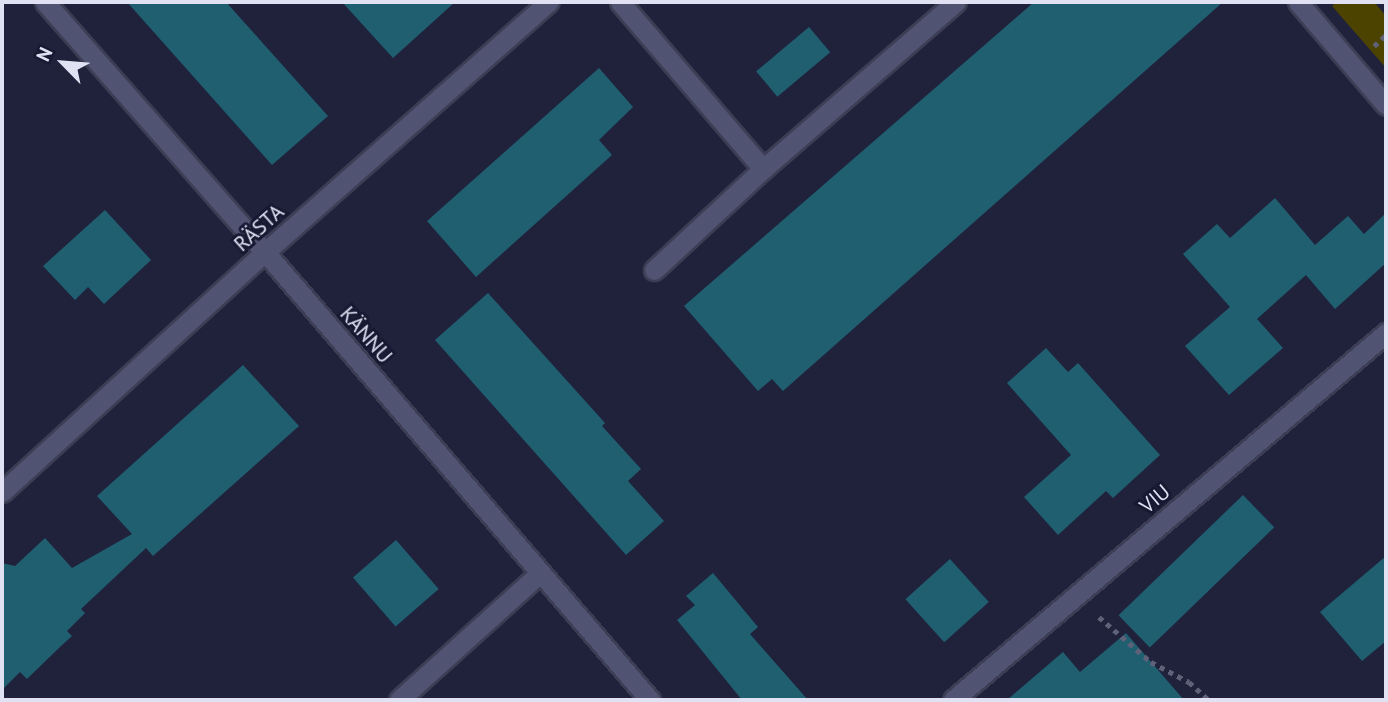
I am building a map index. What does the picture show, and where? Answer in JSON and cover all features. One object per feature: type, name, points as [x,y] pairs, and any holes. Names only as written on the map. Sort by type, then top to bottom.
[{"type":"street","name":"KÄNNU","points":[[45,2],[265,252],[650,700]]},
{"type":"street","points":[[620,2],[763,169]]},
{"type":"street","points":[[654,270],[763,169],[956,2]]},
{"type":"street","points":[[1298,2],[1386,105]]},
{"type":"street","name":"RÄSTA","points":[[2,492],[543,4]]},
{"type":"street","name":"VIU","points":[[953,700],[1386,333]]},
{"type":"street","points":[[399,700],[540,573]]},
{"type":"path","points":[[1076,596],[1151,662],[1189,682],[1209,700]]},
{"type":"shaded area","points":[[1337,2],[1374,2],[1386,16],[1386,68],[1332,6]]},
{"type":"building","points":[[127,2],[226,2],[328,116],[272,165]]},
{"type":"building","points":[[342,2],[455,2],[393,58]]},
{"type":"building","points":[[1034,2],[1223,2],[783,391],[772,379],[758,391],[684,306]]},
{"type":"building","points":[[809,27],[830,52],[777,97],[756,71]]},
{"type":"building","points":[[599,68],[633,107],[599,140],[612,155],[476,277],[427,221]]},
{"type":"building","points":[[1275,198],[1315,245],[1348,216],[1364,234],[1386,213],[1386,263],[1335,309],[1306,275],[1257,319],[1283,348],[1229,395],[1185,346],[1230,307],[1183,254],[1217,224],[1230,238]]},
{"type":"building","points":[[105,210],[151,260],[104,304],[88,287],[75,300],[43,266]]},
{"type":"building","points":[[488,293],[605,423],[602,426],[641,469],[628,481],[664,521],[626,555],[435,340]]},
{"type":"building","points":[[1046,348],[1068,372],[1078,363],[1160,455],[1113,498],[1106,491],[1058,535],[1024,497],[1071,455],[1007,383]]},
{"type":"building","points":[[243,365],[299,426],[153,556],[146,548],[81,609],[85,613],[67,631],[72,636],[27,679],[20,672],[2,690],[2,563],[15,566],[45,538],[72,568],[132,534],[97,496]]},
{"type":"building","points":[[1243,495],[1274,527],[1150,648],[1119,615]]},
{"type":"building","points":[[396,540],[439,589],[396,626],[353,577]]},
{"type":"building","points":[[1386,556],[1386,641],[1362,661],[1320,612]]},
{"type":"building","points":[[950,559],[989,602],[944,642],[905,599]]},
{"type":"building","points":[[713,573],[758,627],[750,634],[808,700],[742,700],[677,620],[695,605],[686,596]]},
{"type":"building","points":[[1126,633],[1184,700],[1007,700],[1063,652],[1080,672]]}]
